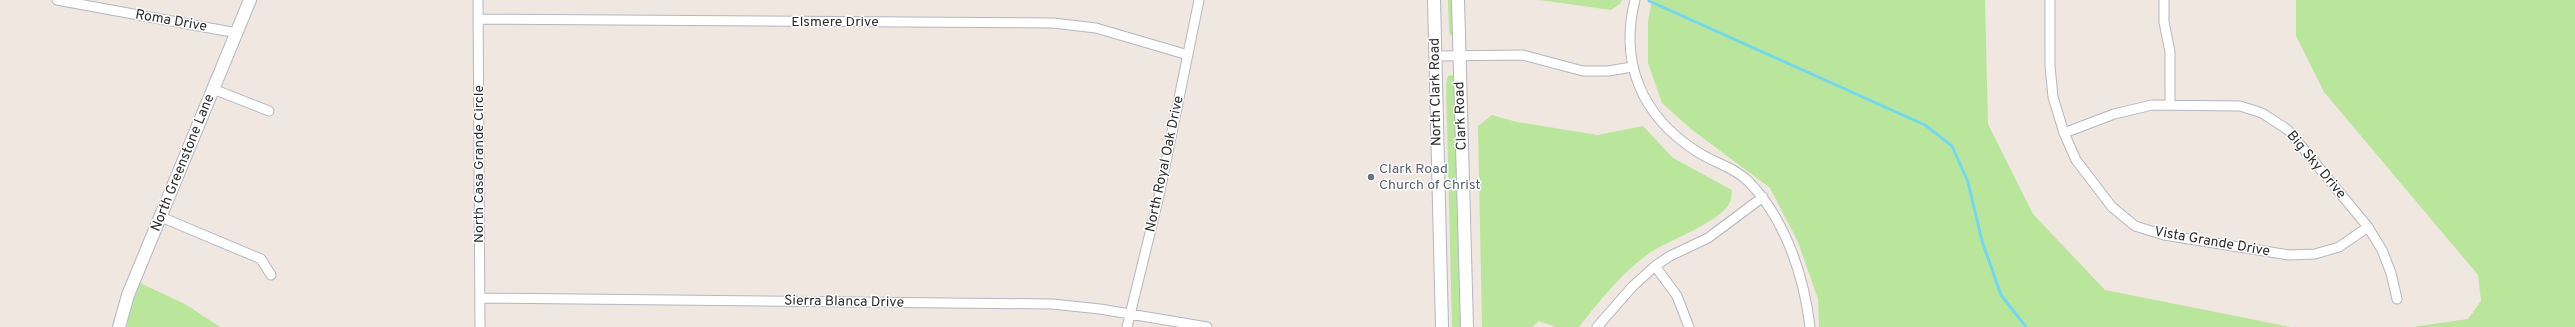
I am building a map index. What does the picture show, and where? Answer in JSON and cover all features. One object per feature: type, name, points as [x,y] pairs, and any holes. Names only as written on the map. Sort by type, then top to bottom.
[{"type":"main road","name":"North Greenstone Lane","points":[[119,327],[128,295],[250,0]]},
{"type":"main road","name":"North Clark Road","points":[[1434,0],[1442,327]]},
{"type":"main road","name":"Clark Road","points":[[1458,0],[1467,327]]},
{"type":"street","name":"Roma Drive","points":[[57,0],[237,33]]},
{"type":"street","name":"North Casa Grande Circle","points":[[478,0],[480,327]]},
{"type":"street","name":"North Royal Oak Drive","points":[[1127,327],[1159,196],[1198,0]]},
{"type":"street","points":[[1635,0],[1631,26],[1632,67],[1641,92],[1655,116],[1674,136],[1697,152],[1747,180],[1763,197],[1774,215],[1795,264],[1806,301],[1810,327]]},
{"type":"street","name":"Vista Grande Drive","points":[[2050,0],[2050,66],[2053,97],[2064,133],[2076,160],[2112,207],[2135,226],[2164,235],[2289,255],[2315,254],[2339,247],[2368,227]]},
{"type":"street","points":[[2164,0],[2164,22],[2170,52],[2170,105]]},
{"type":"street","name":"Elsmere Drive","points":[[478,19],[1053,23],[1096,28],[1188,55]]},
{"type":"street","points":[[1435,56],[1524,55],[1583,71],[1608,71],[1632,67]]},
{"type":"street","points":[[213,89],[269,111]]},
{"type":"street","name":"Big Sky Drive","points":[[2064,133],[2131,109],[2152,105],[2240,106],[2262,113],[2288,130],[2368,227],[2389,267],[2397,299]]},
{"type":"street","points":[[1597,327],[1632,287],[1655,266],[1670,256],[1708,238],[1763,197]]},
{"type":"street","points":[[161,217],[261,259],[271,275]]},
{"type":"street","points":[[1655,266],[1677,296],[1689,327]]},
{"type":"street","name":"Sierra Blanca Drive","points":[[480,298],[1052,304],[1131,314],[1207,327]]},
{"type":"green space","points":[[1448,0],[1454,0],[1454,35],[1450,35],[1449,31]]},
{"type":"green space","points":[[1540,0],[1622,0],[1620,4],[1611,10]]},
{"type":"green space","points":[[1652,0],[1985,0],[1988,124],[2033,214],[2105,290],[2290,327],[1819,327],[1818,299],[1798,242],[1770,188],[1691,129],[1662,103],[1648,63],[1648,21]]},
{"type":"green space","points":[[2296,0],[2575,0],[2575,327],[2412,327],[2468,319],[2481,301],[2478,275],[2324,92],[2296,36]]},
{"type":"green space","points":[[1455,75],[1462,327],[1452,327],[1446,84],[1448,76]]},
{"type":"green space","points":[[1492,115],[1517,122],[1598,135],[1643,126],[1673,158],[1732,190],[1731,201],[1716,217],[1693,231],[1656,249],[1638,262],[1611,288],[1579,327],[1556,327],[1539,321],[1532,327],[1482,327],[1478,126]]},
{"type":"green space","points":[[140,283],[185,304],[220,327],[127,327],[129,313]]},
{"type":"waterway","points":[[1649,1],[1925,125],[1952,146],[1968,182],[1982,241],[2001,295],[2026,327]]},
{"type":"place","name":"Clark Road Church of Christ","points":[[1371,177]]}]
